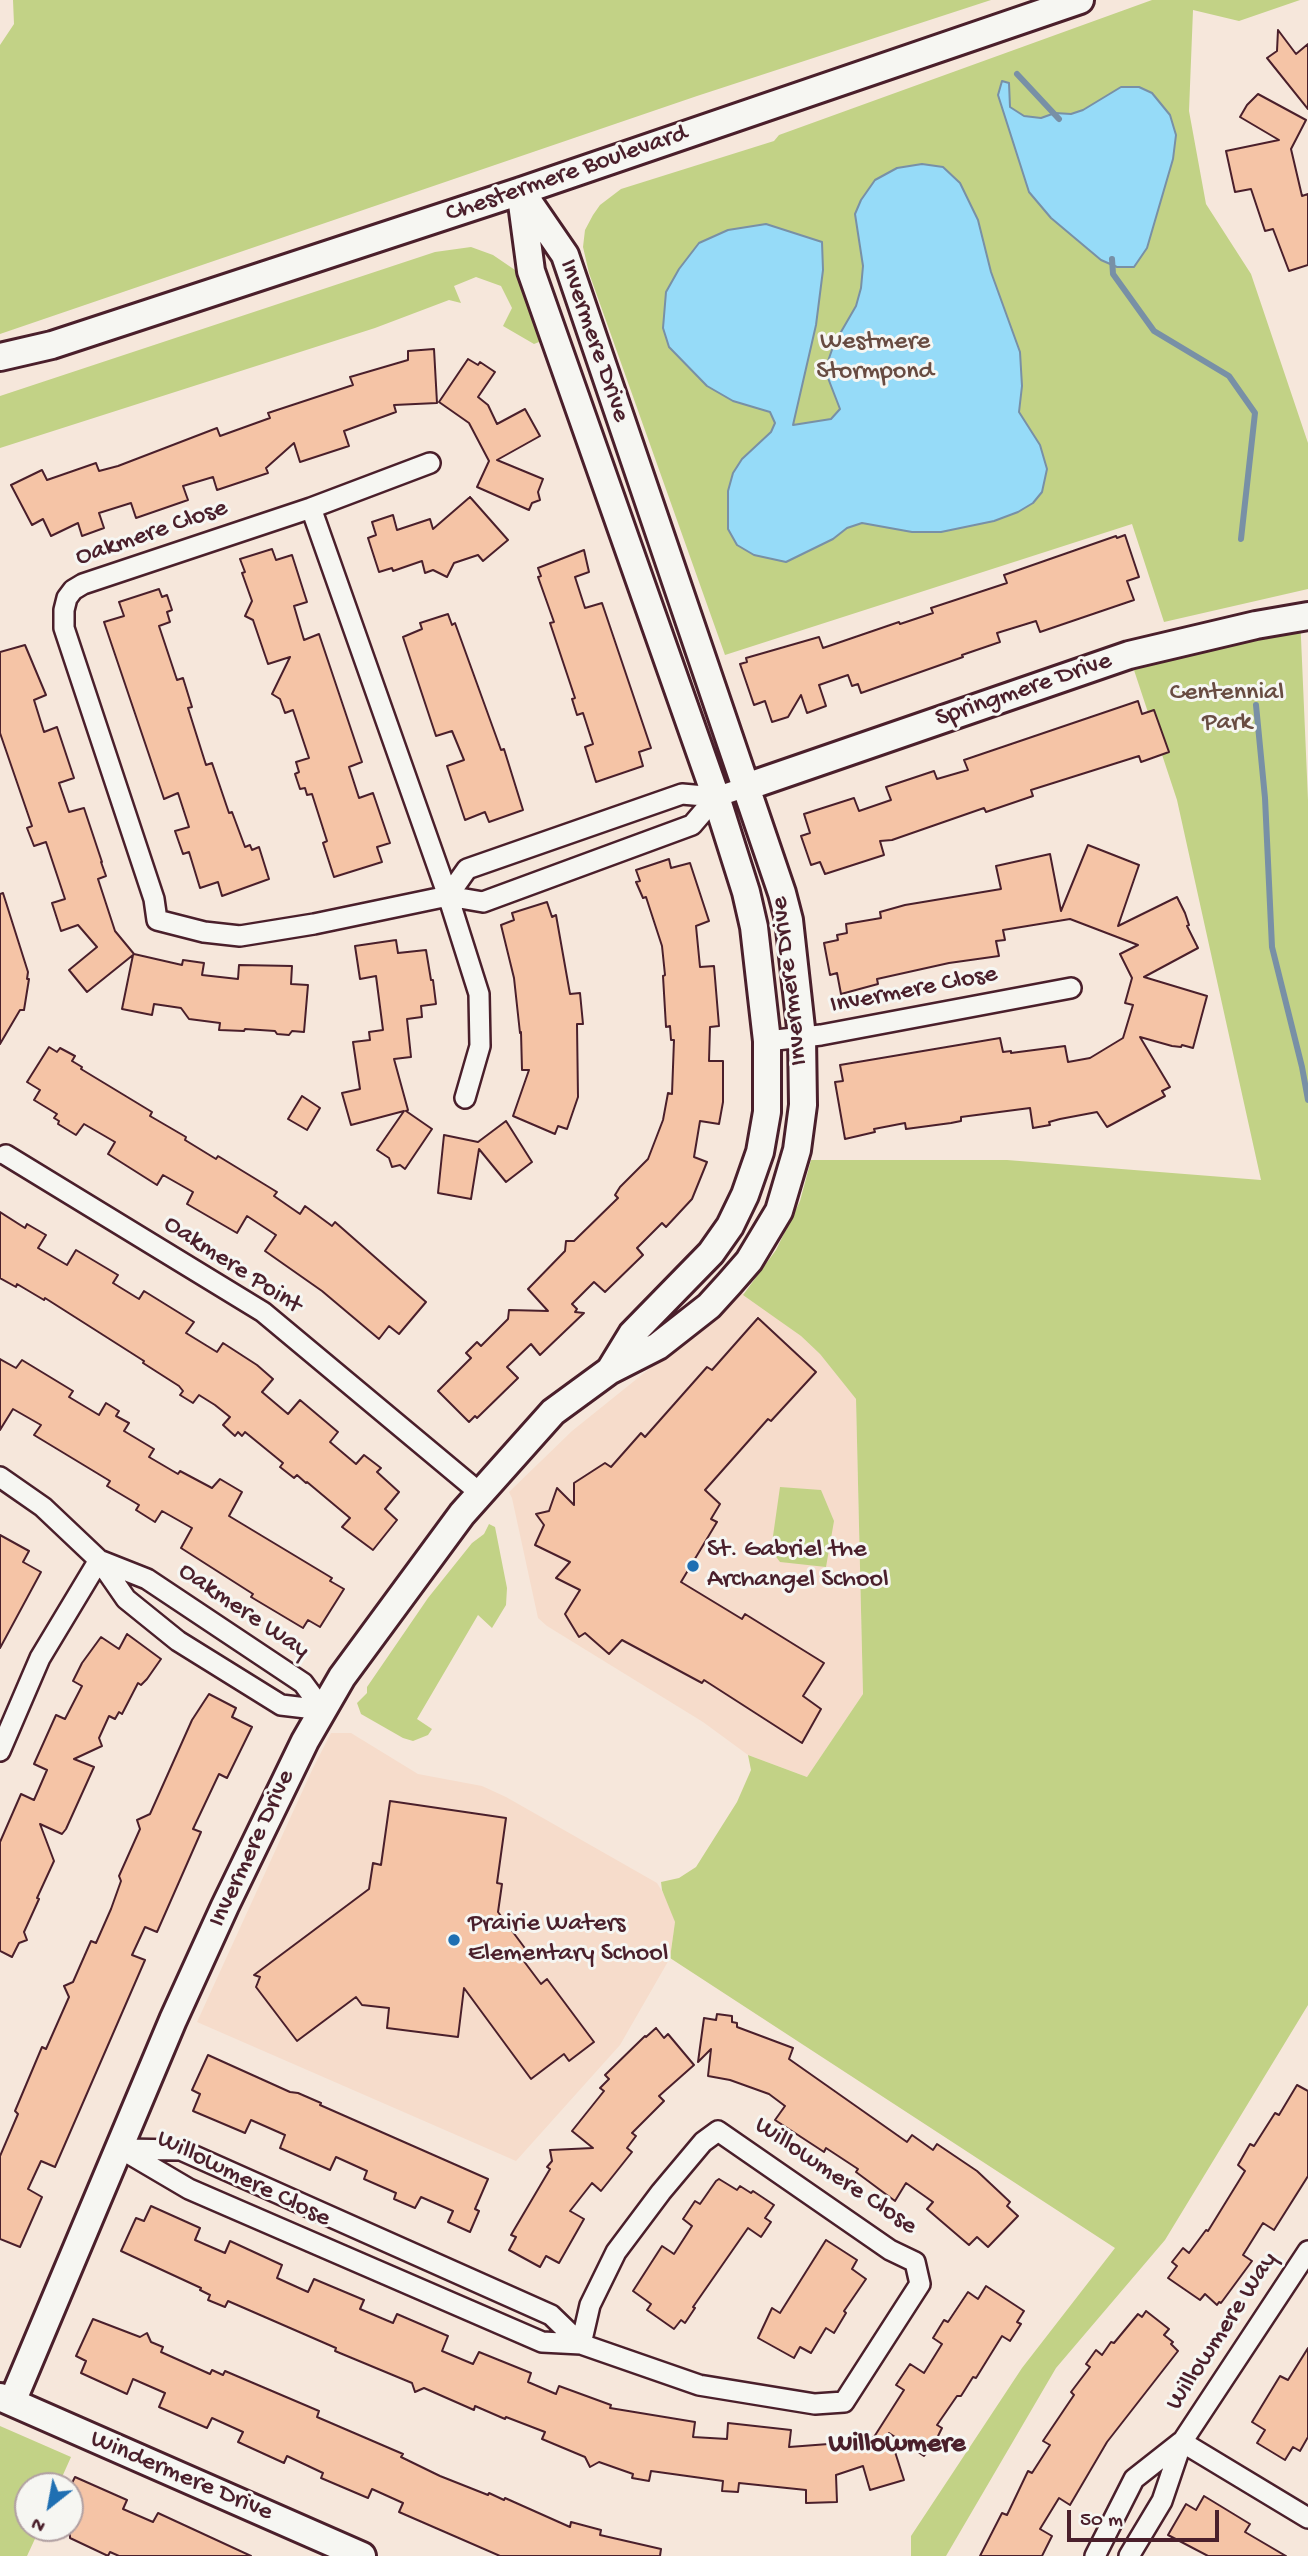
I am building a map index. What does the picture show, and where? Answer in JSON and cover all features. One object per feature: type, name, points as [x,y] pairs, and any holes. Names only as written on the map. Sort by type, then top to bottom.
[{"type":"street","name":"Chestermere Boulevard","points":[[0,357],[52,345],[521,191],[1080,0]]},
{"type":"street","name":"Invermere Drive","points":[[6,2399],[121,2149],[173,2021],[225,1906],[305,1741],[342,1677],[403,1591],[480,1493],[553,1412],[609,1371],[658,1346],[709,1306],[749,1261],[779,1211],[797,1150],[802,1116],[802,1037],[789,920],[782,892],[565,255],[521,191]]},
{"type":"street","name":"Invermere Drive","points":[[521,191],[531,271],[716,797],[754,927],[767,1041],[767,1112],[760,1152],[745,1195],[730,1226],[711,1252],[632,1334],[609,1371]]},
{"type":"street","name":"Chestermere Boulevard","points":[[0,370],[52,345]]},
{"type":"street","points":[[430,463],[312,508],[448,896],[479,994],[480,1046],[465,1098]]},
{"type":"street","name":"Oakmere Close","points":[[312,508],[83,584],[68,597],[64,610],[64,628],[154,899],[157,920],[204,932],[240,936],[314,924],[448,896],[483,902],[692,825],[716,797]]},
{"type":"street","name":"Springmere Drive","points":[[746,788],[1129,655],[1256,625],[1308,616]]},
{"type":"street","points":[[448,896],[467,869],[682,794],[716,797],[746,788]]},
{"type":"street","name":"Invermere Close","points":[[767,1041],[1071,988]]},
{"type":"street","name":"Oakmere Point","points":[[6,1155],[263,1312],[480,1493]]},
{"type":"street","name":"Oakmere Way","points":[[0,1477],[43,1507],[99,1560],[127,1599],[178,1641],[281,1705],[323,1710]]},
{"type":"street","points":[[0,1751],[40,1658],[99,1560]]},
{"type":"street","name":"Oakmere Way","points":[[99,1560],[146,1578],[303,1683],[323,1710]]},
{"type":"street","name":"Willowmere Close","points":[[121,2149],[189,2189],[487,2320],[542,2342],[581,2344],[699,2385],[814,2404],[844,2402],[920,2284],[915,2262],[890,2250],[718,2131],[703,2142],[616,2252],[590,2305],[581,2344]]},
{"type":"street","name":"Willowmere Close","points":[[121,2149],[181,2150],[551,2315],[581,2344]]},
{"type":"street","name":"Willowmere Way","points":[[1129,2556],[1162,2501],[1182,2442],[1308,2251]]},
{"type":"street","name":"Windermere Drive","points":[[6,2399],[80,2434],[362,2556]]},
{"type":"street","name":"Willowmere Way","points":[[1182,2442],[1308,2518]]},
{"type":"street","name":"Willowmere Way","points":[[1094,2556],[1134,2480],[1182,2442]]},
{"type":"shaded area","name":"St. Gabriel the Archangel School","points":[[739,1290],[801,1336],[820,1354],[856,1399],[863,1694],[807,1777],[748,1755],[703,1722],[538,1618],[509,1492],[572,1431],[715,1316]]},
{"type":"shaded area","name":"Prairie Waters Elementary School","points":[[331,1733],[351,1733],[418,1774],[482,1786],[506,1797],[657,1883],[668,1901],[675,1922],[670,1958],[620,2045],[516,2161],[197,2022]]},
{"type":"green space","points":[[13,0],[991,0],[697,96],[0,334],[0,45],[14,24]]},
{"type":"green space","name":"Westmere Stormpond","points":[[1152,0],[1300,0],[1239,21],[1193,10],[1189,111],[1206,204],[1251,274],[1308,443],[1308,589],[1164,622],[1132,524],[725,655],[589,273],[583,247],[585,230],[593,215],[600,205],[621,189],[774,141],[779,135]]},
{"type":"green space","points":[[471,247],[493,255],[515,270],[530,300],[544,340],[534,344],[503,326],[512,308],[501,286],[476,277],[454,286],[461,303],[449,300],[375,328],[0,448],[0,396],[435,252]]},
{"type":"green space","name":"Centennial Park","points":[[1300,615],[1308,800],[1308,2005],[1165,2240],[1056,2368],[946,2556],[911,2556],[911,2536],[1022,2368],[1115,2248],[670,1958],[675,1922],[661,1882],[679,1878],[696,1867],[737,1802],[751,1770],[748,1755],[807,1777],[863,1694],[856,1399],[820,1354],[801,1336],[743,1295],[776,1250],[800,1201],[811,1160],[1007,1160],[1261,1180],[1177,800],[1129,655]]},
{"type":"green space","points":[[780,1487],[821,1490],[834,1521],[826,1567],[780,1562],[771,1550]]},
{"type":"green space","points":[[489,1524],[495,1527],[507,1588],[506,1605],[492,1628],[478,1615],[417,1719],[432,1729],[428,1735],[413,1741],[403,1738],[361,1714],[357,1703],[367,1693],[367,1687],[428,1598],[472,1543],[484,1534]]},
{"type":"green space","points":[[0,2426],[71,2457],[64,2472],[14,2472],[14,2542],[34,2542],[27,2556],[0,2556]]},
{"type":"water","points":[[1002,81],[1009,83],[1010,107],[1024,116],[1041,118],[1055,113],[1071,114],[1083,110],[1121,87],[1139,87],[1152,93],[1170,115],[1176,135],[1173,159],[1147,248],[1134,267],[1117,267],[1101,260],[1051,218],[1029,192],[998,95]]},
{"type":"water","points":[[922,164],[943,167],[960,183],[978,220],[991,272],[1020,352],[1022,386],[1019,412],[1040,445],[1047,469],[1042,492],[1033,503],[994,521],[941,532],[912,532],[862,523],[847,528],[833,539],[786,562],[754,555],[737,545],[728,529],[728,491],[733,473],[742,459],[771,432],[775,423],[770,412],[733,401],[707,386],[669,347],[663,328],[666,292],[699,243],[728,230],[766,224],[822,242],[823,270],[816,325],[793,425],[831,419],[840,409],[828,378],[827,364],[834,344],[856,306],[861,288],[863,266],[855,214],[875,180],[897,168]]},
{"type":"building","points":[[1278,30],[1296,54],[1308,44],[1308,109],[1267,58],[1277,51]]},
{"type":"building","points":[[1258,94],[1306,120],[1291,149],[1302,196],[1308,194],[1308,265],[1289,271],[1273,229],[1265,231],[1251,189],[1235,192],[1226,151],[1279,140],[1240,117]]},
{"type":"building","points":[[434,349],[437,403],[394,405],[396,412],[344,431],[349,446],[300,462],[294,443],[266,468],[268,473],[217,490],[213,477],[183,486],[188,500],[136,518],[131,503],[99,513],[104,528],[82,536],[78,523],[51,536],[43,519],[32,525],[11,485],[42,470],[47,480],[96,463],[99,471],[118,466],[217,428],[220,436],[270,418],[268,413],[353,385],[350,377],[408,360],[408,351]]},
{"type":"building","points":[[468,359],[478,365],[480,362],[495,372],[478,397],[488,405],[497,424],[525,409],[540,436],[497,460],[543,479],[538,492],[540,500],[532,503],[529,510],[477,487],[489,461],[469,423],[439,402]]},
{"type":"building","points":[[470,497],[508,540],[483,561],[478,555],[454,563],[447,577],[433,570],[425,573],[422,561],[393,571],[392,568],[379,572],[368,538],[376,535],[372,522],[393,515],[397,530],[430,519],[433,529]]},
{"type":"building","points":[[1125,535],[1139,577],[1127,581],[1134,600],[1040,632],[1036,621],[997,633],[1000,642],[861,693],[858,684],[852,686],[848,675],[819,685],[826,706],[807,713],[801,695],[788,717],[772,722],[765,701],[754,705],[740,664],[747,662],[746,658],[819,637],[823,648],[899,622],[900,624],[933,613],[931,608],[1007,583],[1004,575]]},
{"type":"building","points":[[272,549],[276,560],[292,555],[307,602],[294,606],[304,640],[319,634],[362,762],[349,767],[359,798],[373,793],[390,843],[377,847],[382,862],[334,877],[323,843],[327,841],[312,794],[307,795],[305,788],[300,789],[295,774],[299,772],[296,762],[309,758],[293,710],[285,713],[280,699],[272,694],[290,657],[268,664],[253,620],[245,616],[252,601],[240,559]]},
{"type":"building","points":[[584,550],[589,572],[575,577],[585,608],[602,603],[651,748],[639,752],[643,766],[596,782],[585,747],[593,744],[583,713],[577,715],[572,699],[575,698],[550,623],[554,622],[538,577],[541,576],[538,568]]},
{"type":"building","points":[[159,589],[162,597],[167,595],[172,610],[167,612],[170,622],[159,626],[177,680],[183,678],[192,707],[188,708],[206,765],[212,763],[229,813],[232,812],[245,847],[250,845],[252,850],[259,847],[269,879],[222,896],[218,882],[200,888],[189,852],[183,854],[175,831],[189,827],[178,793],[164,799],[104,622],[124,616],[119,602]]},
{"type":"building","points":[[448,614],[452,625],[455,623],[501,750],[504,749],[523,810],[489,822],[485,812],[465,820],[447,766],[464,760],[452,731],[436,736],[403,637],[422,629],[420,623]]},
{"type":"building","points":[[25,645],[46,695],[34,700],[44,732],[57,727],[74,778],[59,783],[69,812],[84,808],[106,876],[98,879],[115,931],[134,954],[182,965],[183,960],[204,963],[202,975],[238,979],[239,965],[292,966],[291,984],[308,985],[304,1032],[292,1031],[289,1035],[277,1034],[275,1031],[219,1030],[220,1023],[189,1019],[181,1008],[154,1004],[152,1015],[122,1009],[133,955],[87,992],[69,970],[97,947],[78,925],[61,931],[52,903],[65,899],[46,842],[34,846],[27,828],[32,826],[0,733],[0,652]]},
{"type":"building","points":[[1138,701],[1142,714],[1154,710],[1169,752],[1141,762],[1139,756],[1031,790],[1033,796],[986,812],[984,808],[892,840],[880,841],[884,855],[825,874],[820,862],[811,865],[801,836],[810,833],[804,814],[854,798],[859,811],[891,800],[886,787],[934,771],[937,779],[968,770],[964,760]]},
{"type":"building","points":[[1088,845],[1139,865],[1118,926],[1177,897],[1198,948],[1144,977],[1207,996],[1193,1048],[1172,1046],[1140,1037],[1170,1087],[1162,1091],[1165,1096],[1107,1127],[1097,1112],[1060,1119],[1049,1122],[1050,1125],[1033,1128],[1030,1108],[961,1117],[961,1121],[906,1129],[905,1123],[874,1129],[875,1132],[845,1139],[835,1082],[843,1081],[840,1065],[1000,1038],[1003,1052],[1011,1053],[1065,1046],[1068,1062],[1090,1058],[1123,1038],[1133,1005],[1125,1003],[1132,978],[1120,954],[1138,945],[1070,919],[1003,930],[1005,940],[996,941],[999,956],[949,963],[877,979],[878,984],[841,994],[837,973],[830,975],[824,943],[838,940],[837,935],[847,933],[846,924],[881,918],[880,912],[905,905],[1001,889],[996,866],[1050,854],[1061,911]]},
{"type":"building","points":[[669,859],[671,868],[690,863],[709,921],[696,926],[700,967],[714,966],[719,1026],[710,1027],[709,1061],[723,1061],[723,1102],[719,1124],[700,1121],[694,1157],[707,1162],[692,1199],[666,1227],[662,1223],[637,1248],[643,1255],[605,1292],[594,1282],[572,1304],[577,1309],[575,1312],[584,1313],[540,1355],[531,1344],[507,1367],[518,1378],[477,1418],[475,1416],[469,1422],[438,1391],[471,1358],[466,1353],[477,1342],[481,1346],[508,1319],[509,1310],[548,1311],[528,1289],[565,1251],[566,1241],[574,1241],[618,1198],[615,1195],[620,1187],[648,1159],[663,1120],[668,1093],[672,1094],[674,1040],[671,1040],[670,1026],[666,1027],[662,946],[646,897],[643,898],[636,882],[640,881],[636,870]]},
{"type":"building","points":[[3,893],[29,979],[24,1010],[20,1010],[0,1044],[0,894]]},
{"type":"building","points":[[547,902],[552,917],[556,915],[570,994],[580,993],[583,1024],[577,1024],[578,1097],[567,1129],[558,1126],[555,1134],[513,1116],[529,1070],[522,1070],[521,1032],[514,978],[501,925],[514,920],[512,913]]},
{"type":"building","points":[[396,940],[398,953],[426,950],[436,1004],[421,1006],[422,1017],[407,1019],[411,1057],[394,1059],[408,1110],[406,1111],[432,1129],[405,1169],[400,1165],[392,1167],[389,1158],[377,1150],[404,1111],[351,1125],[342,1093],[360,1089],[353,1042],[370,1040],[369,1032],[383,1030],[376,976],[360,979],[355,946]]},
{"type":"building","points":[[49,1047],[57,1052],[60,1048],[75,1056],[72,1061],[82,1067],[81,1069],[152,1112],[150,1116],[186,1137],[185,1140],[216,1159],[218,1156],[277,1192],[274,1196],[300,1214],[305,1206],[332,1226],[335,1222],[426,1302],[399,1334],[389,1326],[379,1339],[322,1291],[265,1251],[276,1235],[247,1216],[237,1233],[187,1204],[193,1192],[163,1175],[157,1185],[108,1154],[115,1142],[84,1124],[76,1135],[58,1124],[59,1121],[54,1118],[57,1114],[34,1100],[40,1090],[27,1082]]},
{"type":"building","points":[[302,1096],[320,1108],[307,1130],[288,1119]]},
{"type":"building","points":[[506,1121],[532,1162],[506,1182],[479,1149],[471,1199],[438,1193],[444,1135],[478,1142]]},
{"type":"building","points":[[0,1212],[25,1228],[27,1224],[46,1235],[38,1248],[67,1265],[76,1250],[118,1275],[113,1283],[139,1299],[144,1291],[194,1322],[186,1333],[217,1352],[223,1343],[273,1379],[262,1392],[288,1414],[300,1400],[338,1432],[330,1442],[356,1464],[364,1455],[381,1468],[377,1472],[399,1492],[385,1509],[397,1520],[373,1550],[342,1527],[350,1518],[307,1482],[297,1475],[294,1478],[280,1467],[283,1463],[245,1432],[242,1436],[238,1432],[235,1436],[223,1425],[230,1417],[215,1405],[199,1395],[193,1403],[180,1395],[183,1391],[179,1386],[143,1363],[144,1361],[45,1298],[44,1300],[17,1284],[16,1287],[0,1278]]},
{"type":"building","points":[[758,1318],[816,1372],[771,1421],[768,1419],[705,1490],[720,1504],[711,1519],[717,1522],[681,1582],[742,1619],[745,1614],[824,1663],[803,1696],[821,1709],[802,1743],[704,1680],[702,1683],[622,1640],[609,1654],[585,1633],[579,1637],[565,1614],[580,1590],[556,1578],[570,1562],[535,1545],[544,1525],[536,1514],[549,1511],[557,1488],[574,1505],[574,1483],[605,1463],[611,1467],[641,1433],[645,1437],[707,1367],[712,1370]]},
{"type":"building","points":[[0,1359],[16,1368],[22,1360],[73,1391],[69,1397],[99,1415],[106,1403],[119,1411],[116,1416],[129,1423],[124,1431],[154,1449],[149,1457],[178,1474],[180,1471],[212,1488],[220,1479],[242,1492],[229,1516],[332,1578],[330,1581],[344,1589],[320,1627],[308,1620],[303,1628],[251,1597],[253,1594],[181,1548],[192,1528],[162,1511],[155,1522],[136,1510],[139,1505],[107,1486],[110,1481],[34,1435],[41,1425],[13,1409],[0,1430]]},
{"type":"building","points":[[0,1535],[29,1551],[23,1562],[41,1572],[0,1648]]},
{"type":"building","points":[[127,1634],[161,1659],[147,1679],[141,1685],[138,1683],[122,1714],[119,1712],[115,1719],[109,1716],[99,1738],[102,1746],[74,1759],[94,1767],[66,1829],[62,1834],[40,1824],[54,1861],[24,1932],[27,1940],[19,1943],[12,1957],[0,1951],[0,1842],[21,1794],[34,1800],[47,1770],[34,1764],[56,1715],[65,1719],[82,1686],[73,1681],[82,1663],[101,1637],[119,1649]]},
{"type":"building","points":[[209,1694],[236,1708],[232,1717],[252,1727],[227,1778],[219,1774],[193,1829],[201,1832],[157,1932],[145,1927],[132,1955],[145,1960],[55,2167],[41,2161],[28,2189],[42,2197],[20,2247],[0,2239],[0,2156],[18,2114],[15,2111],[42,2047],[46,2049],[69,1997],[64,1986],[73,1982],[91,1941],[96,1943],[111,1909],[121,1881],[119,1876],[140,1829],[137,1820],[150,1814],[192,1720]]},
{"type":"building","points":[[390,1801],[506,1818],[497,1883],[502,1884],[498,1912],[527,1951],[520,1956],[541,1984],[547,1979],[594,2042],[569,2061],[564,2054],[531,2079],[464,1988],[458,2037],[387,2028],[389,2008],[362,2005],[356,1997],[297,2041],[256,1987],[260,1977],[254,1975],[369,1889],[373,1863],[381,1865]]},
{"type":"building","points":[[717,2014],[732,2016],[732,2022],[737,2023],[737,2027],[793,2048],[789,2059],[907,2142],[912,2135],[933,2150],[937,2144],[977,2171],[1010,2202],[1007,2206],[1018,2216],[988,2247],[977,2237],[969,2245],[927,2209],[933,2202],[906,2183],[895,2201],[856,2172],[858,2169],[826,2148],[824,2152],[775,2120],[785,2106],[769,2094],[730,2080],[708,2076],[711,2049],[698,2062],[704,2018],[716,2020]]},
{"type":"building","points":[[656,2028],[664,2038],[668,2034],[694,2065],[659,2096],[664,2101],[632,2133],[636,2136],[627,2148],[632,2152],[601,2191],[592,2183],[570,2211],[584,2219],[559,2263],[546,2256],[540,2267],[509,2250],[516,2237],[511,2235],[550,2169],[547,2167],[552,2161],[550,2150],[593,2148],[572,2131],[604,2091],[600,2088],[609,2079],[605,2075]]},
{"type":"building","points":[[208,2055],[488,2179],[475,2209],[479,2211],[470,2232],[448,2222],[453,2211],[421,2197],[415,2208],[394,2199],[396,2193],[364,2179],[367,2171],[336,2157],[330,2170],[280,2148],[285,2135],[251,2120],[245,2133],[193,2111],[200,2094],[192,2090]]},
{"type":"building","points":[[1297,2085],[1308,2091],[1308,2176],[1274,2230],[1263,2223],[1243,2255],[1252,2261],[1221,2303],[1217,2305],[1205,2294],[1200,2300],[1168,2278],[1177,2266],[1172,2262],[1183,2248],[1189,2253],[1206,2230],[1208,2231],[1245,2171],[1238,2165],[1250,2144],[1254,2146],[1275,2113],[1279,2115]]},
{"type":"building","points":[[719,2179],[737,2190],[740,2186],[751,2193],[753,2191],[774,2205],[765,2218],[771,2222],[761,2237],[748,2228],[693,2307],[695,2308],[685,2323],[681,2320],[674,2329],[647,2310],[651,2304],[633,2291],[662,2246],[674,2254],[692,2226],[683,2219],[695,2201],[700,2204]]},
{"type":"building","points":[[151,2206],[200,2228],[195,2240],[225,2253],[230,2241],[282,2265],[277,2278],[308,2292],[314,2279],[364,2300],[360,2309],[393,2323],[397,2314],[448,2336],[442,2351],[473,2364],[479,2352],[531,2373],[528,2382],[556,2394],[559,2386],[611,2405],[610,2408],[695,2422],[693,2437],[727,2439],[728,2423],[791,2430],[789,2447],[855,2442],[874,2437],[904,2390],[896,2385],[910,2364],[924,2373],[942,2344],[933,2338],[944,2320],[948,2322],[968,2292],[978,2299],[986,2286],[1024,2311],[1017,2322],[1021,2324],[1010,2341],[1002,2336],[976,2378],[973,2377],[961,2396],[957,2396],[937,2425],[942,2428],[924,2456],[889,2433],[904,2480],[870,2490],[863,2466],[836,2475],[837,2502],[806,2503],[806,2490],[739,2483],[738,2492],[722,2491],[723,2481],[651,2471],[649,2481],[632,2478],[633,2474],[599,2462],[590,2467],[585,2457],[542,2439],[545,2432],[475,2406],[474,2410],[424,2388],[415,2392],[412,2383],[335,2351],[336,2348],[228,2301],[225,2307],[208,2300],[210,2295],[200,2290],[201,2288],[121,2251],[136,2218],[144,2221]]},
{"type":"building","points":[[826,2240],[857,2260],[852,2269],[866,2279],[844,2311],[846,2313],[834,2333],[826,2328],[811,2353],[800,2347],[794,2358],[758,2338],[772,2308],[780,2313]]},
{"type":"building","points":[[1146,2311],[1169,2329],[1164,2335],[1173,2342],[1171,2344],[1178,2351],[1107,2442],[1070,2505],[1059,2498],[1040,2529],[1052,2536],[1042,2556],[980,2556],[1002,2513],[1007,2515],[1028,2471],[1032,2473],[1050,2445],[1043,2441],[1074,2395],[1071,2392],[1090,2367],[1086,2364],[1096,2350],[1102,2355],[1138,2314],[1142,2317]]},
{"type":"building","points":[[93,2319],[140,2337],[147,2333],[151,2342],[163,2347],[161,2352],[210,2374],[212,2370],[223,2375],[225,2371],[319,2411],[317,2417],[403,2454],[401,2457],[440,2476],[488,2495],[489,2493],[504,2500],[505,2498],[570,2527],[571,2522],[601,2530],[600,2535],[661,2549],[660,2556],[500,2556],[399,2512],[403,2503],[372,2489],[368,2498],[321,2478],[323,2473],[287,2456],[284,2463],[238,2442],[243,2432],[212,2418],[207,2428],[159,2407],[165,2393],[133,2379],[127,2394],[81,2373],[86,2361],[76,2356]]},
{"type":"building","points":[[1308,2348],[1308,2437],[1300,2451],[1293,2447],[1285,2460],[1257,2443],[1265,2430],[1252,2422],[1280,2376],[1288,2380]]},
{"type":"building","points":[[84,2481],[127,2500],[123,2509],[153,2522],[158,2513],[251,2556],[119,2556],[110,2552],[108,2556],[78,2542],[84,2542]]},
{"type":"building","points":[[1204,2496],[1250,2524],[1245,2532],[1286,2556],[1208,2556],[1168,2535],[1186,2504],[1196,2510]]},
{"type":"waterway","points":[[1017,74],[1059,119]]},
{"type":"waterway","points":[[1112,259],[1113,274],[1154,331],[1229,376],[1255,413],[1241,539]]},
{"type":"waterway","points":[[1256,705],[1265,798],[1272,947],[1308,1100]]},
{"type":"place","name":"St. Gabriel the Archangel School","points":[[693,1566]]},
{"type":"place","name":"Prairie Waters Elementary School","points":[[454,1940]]},
{"type":"district","name":"Willowmere","points":[[897,2446]]}]
